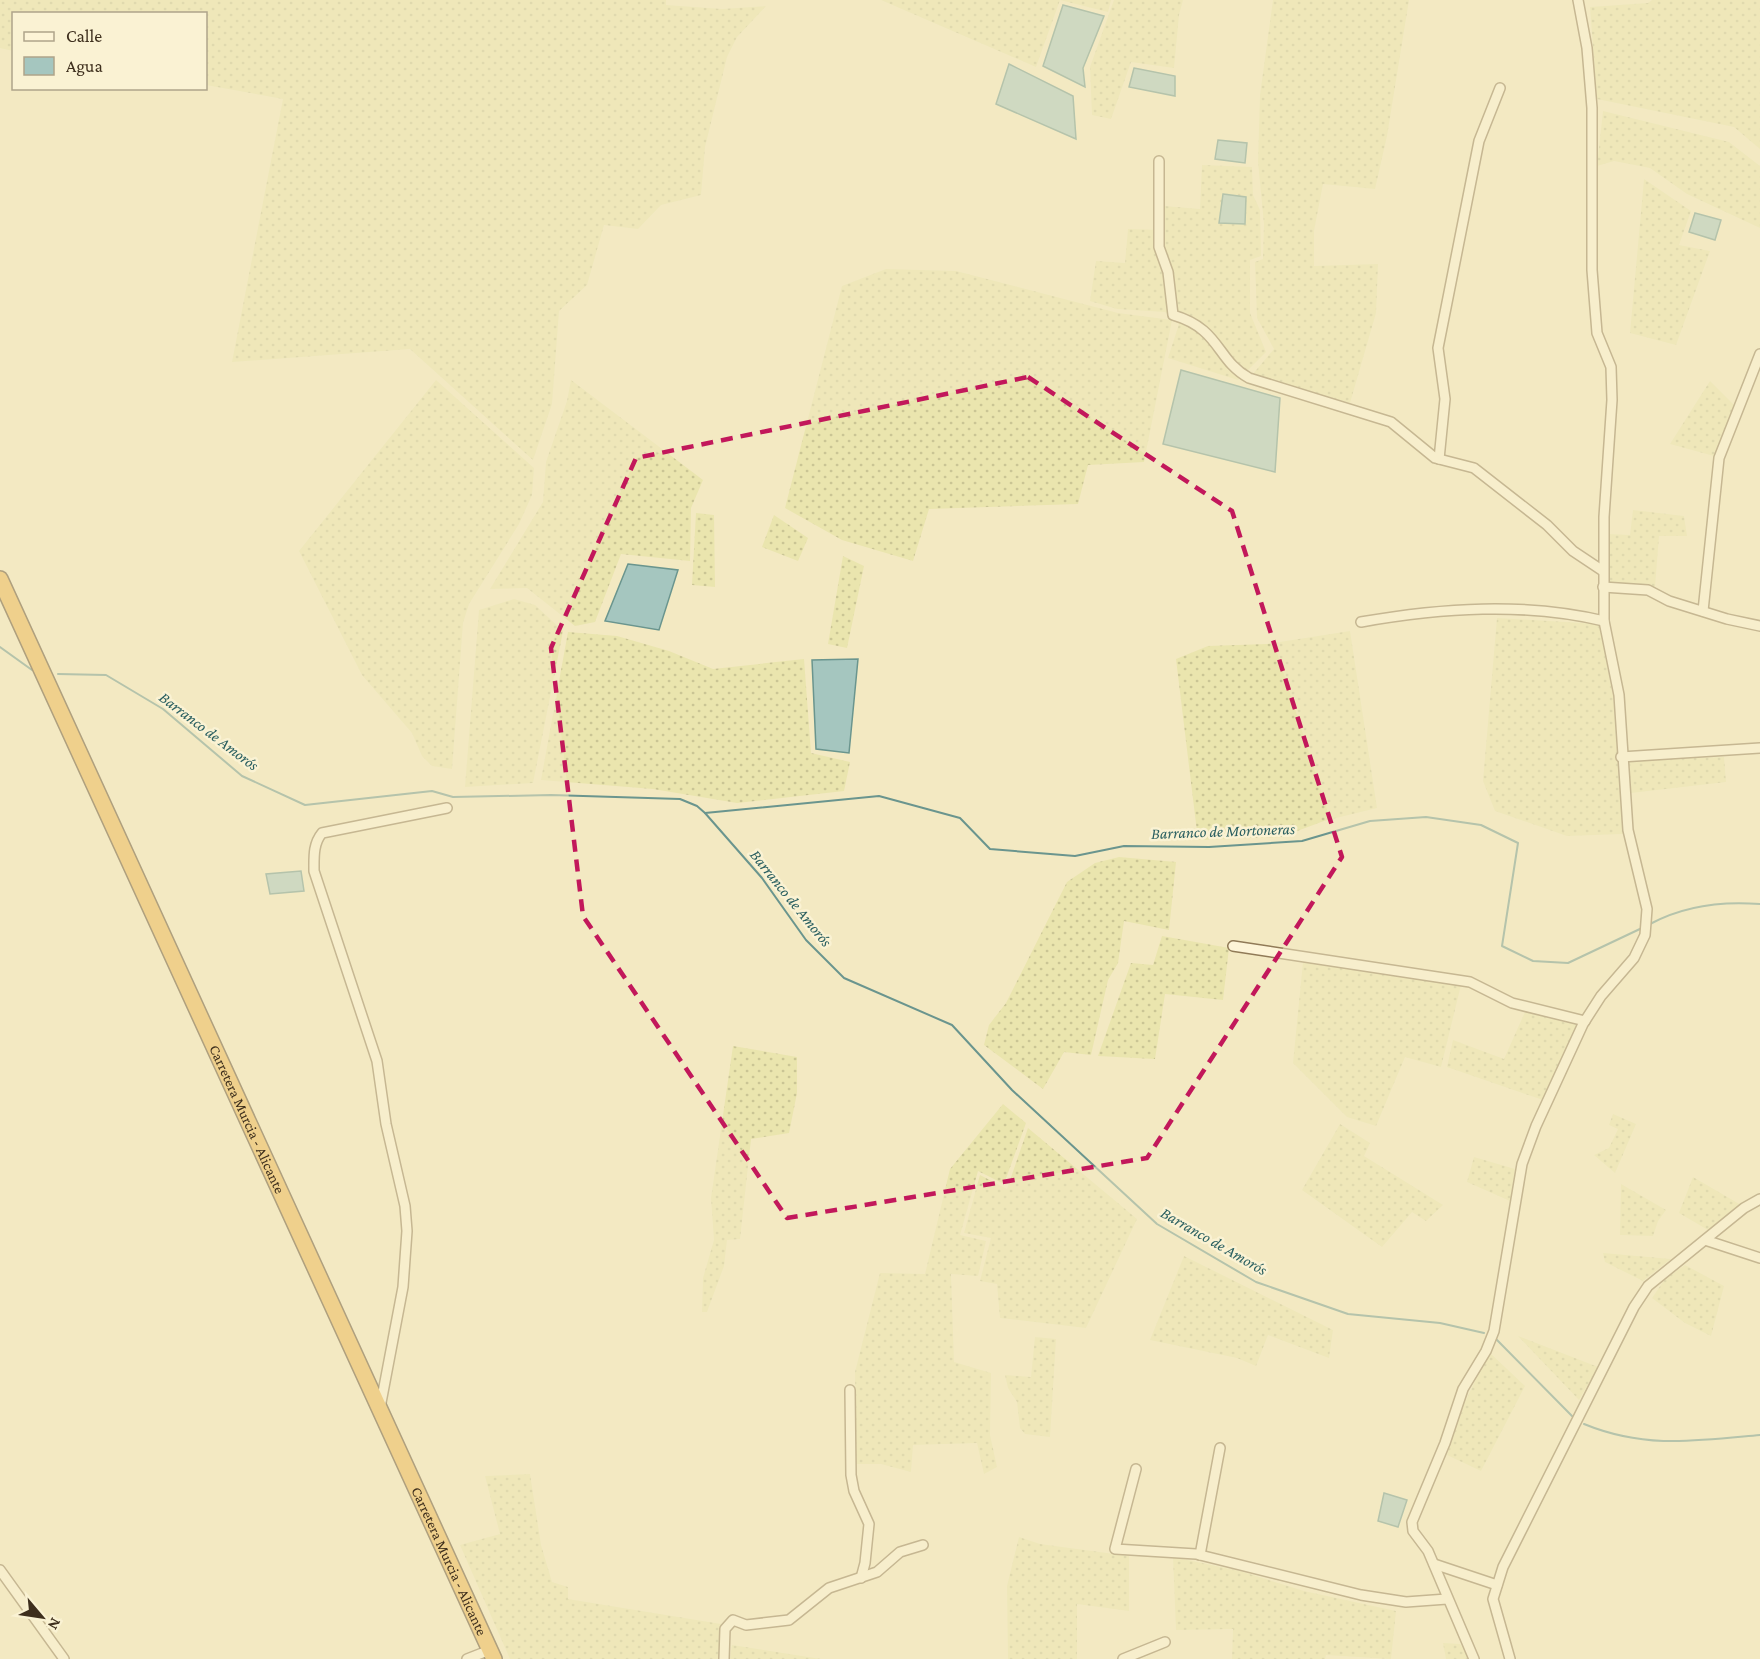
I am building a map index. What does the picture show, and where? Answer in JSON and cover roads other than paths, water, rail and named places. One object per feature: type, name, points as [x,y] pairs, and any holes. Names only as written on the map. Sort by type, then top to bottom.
[{"type":"highway","name":"Carretera Murcia - Alicante","points":[[0,579],[127,862],[492,1654]]},
{"type":"street","points":[[1473,1659],[1434,1564],[1428,1551],[1413,1531],[1412,1522],[1445,1443],[1463,1389],[1486,1351],[1494,1331],[1522,1164],[1536,1126],[1585,1021],[1601,996],[1634,958],[1645,935],[1647,909],[1628,830],[1621,757],[1619,695],[1604,621],[1603,571],[1611,367],[1598,333],[1592,270],[1592,108],[1587,48],[1578,0]]},
{"type":"street","points":[[1439,459],[1444,399],[1438,348],[1479,141],[1500,88]]},
{"type":"street","points":[[1159,161],[1159,247],[1168,272],[1173,315],[1201,326],[1244,375],[1258,382],[1386,420],[1439,459],[1474,468],[1546,525],[1573,551],[1603,571]]},
{"type":"street","points":[[1703,611],[1719,458],[1760,354]]},
{"type":"street","points":[[1603,587],[1648,590],[1703,611],[1760,626]]},
{"type":"street","points":[[1361,622],[1415,614],[1481,609],[1561,612],[1604,621]]},
{"type":"street","points":[[1621,757],[1760,748]]},
{"type":"street","points":[[380,1409],[392,1356],[403,1287],[407,1231],[405,1206],[386,1124],[377,1061],[314,871],[314,856],[316,840],[322,832],[447,808]]},
{"type":"street","points":[[1233,946],[1470,981],[1512,1003],[1585,1021]]},
{"type":"street","points":[[1510,1659],[1492,1599],[1508,1557],[1634,1307],[1648,1286],[1744,1208],[1760,1198]]},
{"type":"street","points":[[1705,1240],[1760,1258]]},
{"type":"street","points":[[850,1390],[851,1475],[854,1491],[869,1524],[861,1578]]},
{"type":"street","points":[[1200,1555],[1220,1448]]},
{"type":"street","points":[[1136,1468],[1115,1549],[1200,1555],[1361,1595],[1406,1602],[1447,1599]]},
{"type":"street","points":[[724,1659],[725,1629],[733,1620],[746,1624],[789,1620],[828,1588],[877,1572],[900,1552],[924,1545]]},
{"type":"street","points":[[1434,1564],[1497,1585]]},
{"type":"street","points":[[0,1570],[64,1659]]},
{"type":"street","points":[[1122,1659],[1165,1642]]},
{"type":"street","points":[[467,1659],[492,1654]]},
{"type":"water","points":[[1063,5],[1104,16],[1083,68],[1085,87],[1043,66]]},
{"type":"water","points":[[1009,64],[1073,96],[1076,139],[996,104]]},
{"type":"water","points":[[1134,68],[1175,76],[1175,96],[1129,87]]},
{"type":"water","points":[[1218,140],[1247,143],[1245,163],[1215,159]]},
{"type":"water","points":[[1223,194],[1246,197],[1245,224],[1219,223]]},
{"type":"water","points":[[1695,213],[1721,220],[1715,240],[1689,232]]},
{"type":"water","points":[[1181,370],[1280,398],[1275,472],[1163,444]]},
{"type":"water","points":[[628,564],[678,570],[659,630],[605,621]]},
{"type":"water","points":[[858,659],[849,753],[816,749],[812,660]]},
{"type":"water","points":[[301,871],[304,891],[270,894],[266,874]]},
{"type":"water","points":[[1384,1493],[1407,1500],[1398,1527],[1378,1521]]},
{"type":"waterway","name":"Barranco de Amorós","points":[[0,647],[32,670]]},
{"type":"waterway","name":"Barranco de Amorós","points":[[58,674],[106,675],[163,709],[242,776],[305,805],[432,791],[453,797],[551,795],[680,799],[697,806],[762,878],[806,940],[844,978],[952,1025],[1012,1090],[1157,1224],[1256,1282],[1348,1314],[1440,1323],[1484,1333]]},
{"type":"waterway","name":"Barranco de Mortoneras","points":[[705,813],[879,796],[960,818],[990,849],[1075,856],[1124,846],[1209,847],[1302,841],[1370,821],[1426,817],[1481,825],[1518,843],[1502,946],[1533,961],[1568,963],[1642,928]]},
{"type":"waterway","name":"Barranco de Mortoneras","points":[[1650,924],[1676,913],[1703,906],[1731,903],[1760,904]]},
{"type":"waterway","name":"Barranco de Amorós","points":[[1496,1339],[1572,1416]]},
{"type":"waterway","name":"Barranco de Amorós","points":[[1584,1424],[1606,1432],[1650,1440],[1692,1441],[1760,1435]]}]
